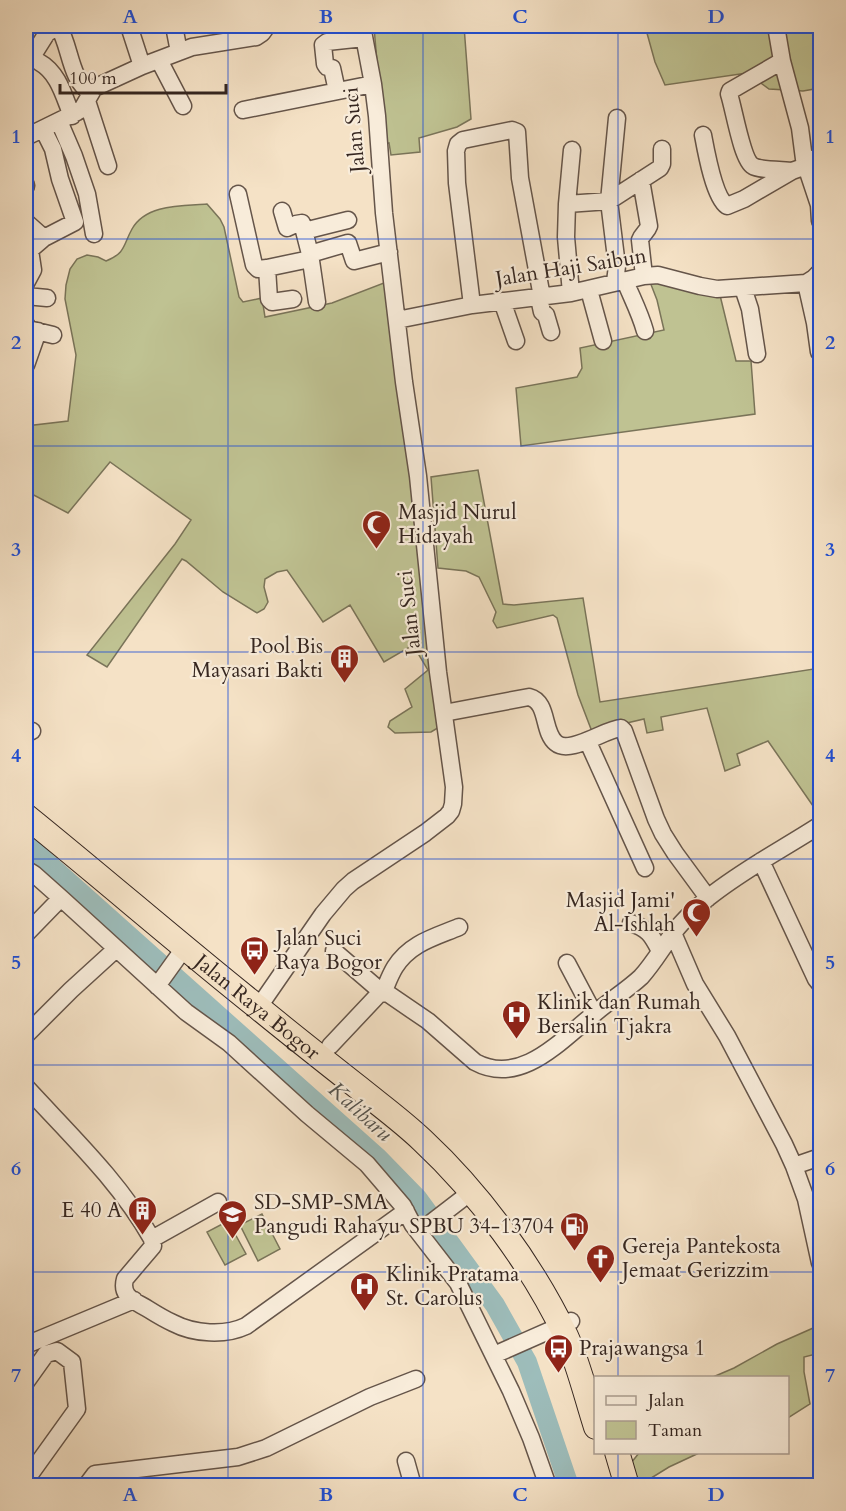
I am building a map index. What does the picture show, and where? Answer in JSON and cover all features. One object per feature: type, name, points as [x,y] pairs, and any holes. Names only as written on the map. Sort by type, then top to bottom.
[{"type":"highway","name":"Jalan Raya Bogor","points":[[26,798],[101,859],[431,1148],[462,1193],[518,1254],[544,1297],[583,1344],[594,1376]]},
{"type":"highway","name":"Jalan Raya Bogor","points":[[26,816],[185,948],[330,1046],[435,1133],[464,1163],[529,1246],[563,1319],[594,1420]]},
{"type":"highway","points":[[604,1454],[614,1485]]},
{"type":"highway","points":[[618,1454],[627,1485]]},
{"type":"street","points":[[94,234],[87,194],[74,156],[61,85],[53,74],[32,59],[47,33],[59,26],[78,78],[89,97],[108,166]]},
{"type":"street","points":[[129,26],[142,66]]},
{"type":"street","points":[[174,26],[179,52]]},
{"type":"street","points":[[26,137],[82,109],[97,86],[192,47],[249,32],[262,33],[267,26]]},
{"type":"street","points":[[776,26],[782,61],[800,128],[804,159],[819,205],[820,221]]},
{"type":"street","points":[[337,91],[332,68],[325,64],[323,45],[363,32]]},
{"type":"street","name":"Jalan Suci","points":[[262,1002],[312,936],[333,901],[353,880],[447,816],[453,804],[454,787],[418,476],[388,252],[373,84],[363,32]]},
{"type":"street","points":[[159,60],[183,106]]},
{"type":"street","points":[[782,61],[730,91],[729,94],[744,153],[753,166],[758,168],[806,164]]},
{"type":"street","points":[[243,110],[373,84]]},
{"type":"street","points":[[617,118],[609,201],[617,266],[620,282],[639,312],[645,331]]},
{"type":"street","points":[[26,283],[33,270],[30,250],[44,238],[75,222],[60,179],[53,149],[43,129]]},
{"type":"street","points":[[472,305],[458,193],[456,150],[458,144],[464,140],[512,130],[517,132],[520,178],[542,312],[546,315],[551,332]]},
{"type":"street","points":[[703,135],[711,172],[724,205],[744,199],[806,164]]},
{"type":"street","points":[[567,204],[609,201],[660,168],[662,149]]},
{"type":"street","points":[[571,293],[566,237],[572,150]]},
{"type":"street","points":[[641,180],[649,226],[641,235],[640,240],[644,276]]},
{"type":"street","points":[[238,194],[254,265],[258,268],[267,268],[348,243],[354,261],[388,252]]},
{"type":"street","points":[[282,211],[287,228],[301,223],[310,256],[317,302]]},
{"type":"street","points":[[304,231],[348,220]]},
{"type":"street","points":[[26,222],[44,238]]},
{"type":"street","points":[[267,268],[269,299],[272,302],[293,298]]},
{"type":"street","points":[[819,352],[806,283],[820,272]]},
{"type":"street","name":"Jalan Haji Saibun","points":[[397,320],[472,305],[541,298],[589,290],[644,276],[658,276],[717,289],[806,283]]},
{"type":"street","points":[[743,288],[750,309],[757,354]]},
{"type":"street","points":[[589,290],[603,341]]},
{"type":"street","points":[[26,296],[47,298]]},
{"type":"street","points":[[502,301],[516,341]]},
{"type":"street","points":[[26,365],[36,330]]},
{"type":"street","points":[[444,713],[529,697],[538,701],[550,736],[559,746],[588,742],[609,730],[620,727],[623,729],[663,834],[708,898]]},
{"type":"street","points":[[588,742],[645,868]]},
{"type":"street","points":[[381,993],[387,993],[428,1021],[484,1067],[508,1070],[529,1063],[555,1047],[642,976],[673,933],[708,898],[734,878],[820,825]]},
{"type":"street","points":[[761,861],[820,984]]},
{"type":"street","points":[[26,869],[116,949],[165,976],[186,1012],[229,1043],[307,1114],[367,1164],[418,1222],[497,1348],[548,1485]]},
{"type":"street","points":[[26,934],[61,898]]},
{"type":"street","points":[[631,923],[648,930],[660,951]]},
{"type":"street","points":[[330,1046],[381,993],[395,966],[404,955],[423,941],[459,927]]},
{"type":"street","points":[[673,933],[695,984],[727,1036],[794,1166],[806,1199],[820,1263]]},
{"type":"street","points":[[165,976],[185,948]]},
{"type":"street","points":[[26,1035],[116,949]]},
{"type":"street","points":[[334,951],[381,993]]},
{"type":"street","points":[[567,963],[594,1014]]},
{"type":"street","points":[[26,1087],[114,1183],[151,1244]]},
{"type":"street","points":[[794,1166],[820,1156]]},
{"type":"street","points":[[218,1202],[151,1244],[125,1279],[123,1286],[127,1296],[183,1327],[216,1332],[238,1330],[462,1193]]},
{"type":"street","points":[[26,1345],[134,1300]]},
{"type":"street","points":[[497,1348],[563,1319]]},
{"type":"street","points":[[26,1382],[46,1353],[57,1351],[72,1362],[77,1409],[26,1480]]},
{"type":"street","points":[[86,1485],[95,1474],[238,1457],[266,1448],[370,1396],[416,1379]]},
{"type":"street","points":[[406,1461],[413,1485]]},
{"type":"green space","points":[[464,26],[471,119],[457,127],[419,138],[420,152],[391,155],[389,143],[384,144],[374,27]]},
{"type":"green space","points":[[645,26],[820,26],[820,88],[803,91],[769,89],[747,73],[665,85],[655,62]]},
{"type":"green space","points":[[207,204],[224,227],[239,297],[243,302],[262,298],[265,317],[332,303],[389,281],[441,726],[431,732],[395,733],[388,727],[390,721],[412,707],[405,689],[428,670],[413,645],[384,662],[350,605],[323,622],[287,570],[277,572],[265,579],[264,587],[268,602],[264,609],[257,613],[223,592],[182,559],[107,667],[87,655],[175,544],[191,520],[110,462],[68,513],[26,491],[26,426],[68,421],[76,355],[65,299],[70,269],[77,259],[87,255],[106,261],[117,255],[138,221],[155,211],[176,206]]},
{"type":"green space","points":[[640,275],[718,287],[736,361],[751,361],[755,414],[521,446],[516,388],[577,377],[582,368],[580,348],[664,330],[650,282]]},
{"type":"green space","points":[[478,470],[503,604],[514,605],[583,598],[600,702],[820,668],[820,816],[768,741],[737,754],[740,765],[725,771],[707,708],[661,717],[663,730],[647,733],[644,719],[593,731],[591,729],[578,695],[557,618],[553,615],[497,628],[493,621],[496,612],[479,577],[466,571],[438,568],[431,477]]},
{"type":"green space","points":[[262,1214],[280,1249],[258,1261],[240,1225]]},
{"type":"green space","points":[[228,1221],[246,1254],[225,1265],[207,1232]]},
{"type":"green space","points":[[820,1325],[820,1353],[804,1357],[804,1372],[810,1404],[789,1417],[789,1376],[715,1376]]},
{"type":"green space","points":[[638,1454],[697,1454],[669,1467],[640,1485],[636,1485],[631,1463]]},
{"type":"waterway","name":"Kalibaru","points":[[26,844],[378,1158],[417,1198],[495,1305],[527,1362],[569,1486]]},
{"type":"place","name":"Masjid Nurul Hidayah","points":[[377,550]]},
{"type":"place","name":"Pool Bis Mayasari Bakti","points":[[344,684]]},
{"type":"place","name":"Masjid Jami' Al-Ishlah","points":[[696,938]]},
{"type":"place","name":"Jalan Suci Raya Bogor","points":[[255,976]]},
{"type":"place","name":"Klinik dan Rumah Bersalin Tjakra","points":[[516,1040]]},
{"type":"place","name":"E 40 A","points":[[143,1236]]},
{"type":"place","name":"SD-SMP-SMA Pangudi Rahayu","points":[[233,1240]]},
{"type":"place","name":"SPBU 34-13704","points":[[575,1252]]},
{"type":"place","name":"Gereja Pantekosta Jemaat Gerizzim","points":[[601,1284]]},
{"type":"place","name":"Klinik Pratama St. Carolus","points":[[365,1312]]},
{"type":"place","name":"Prajawangsa 1","points":[[558,1374]]}]
